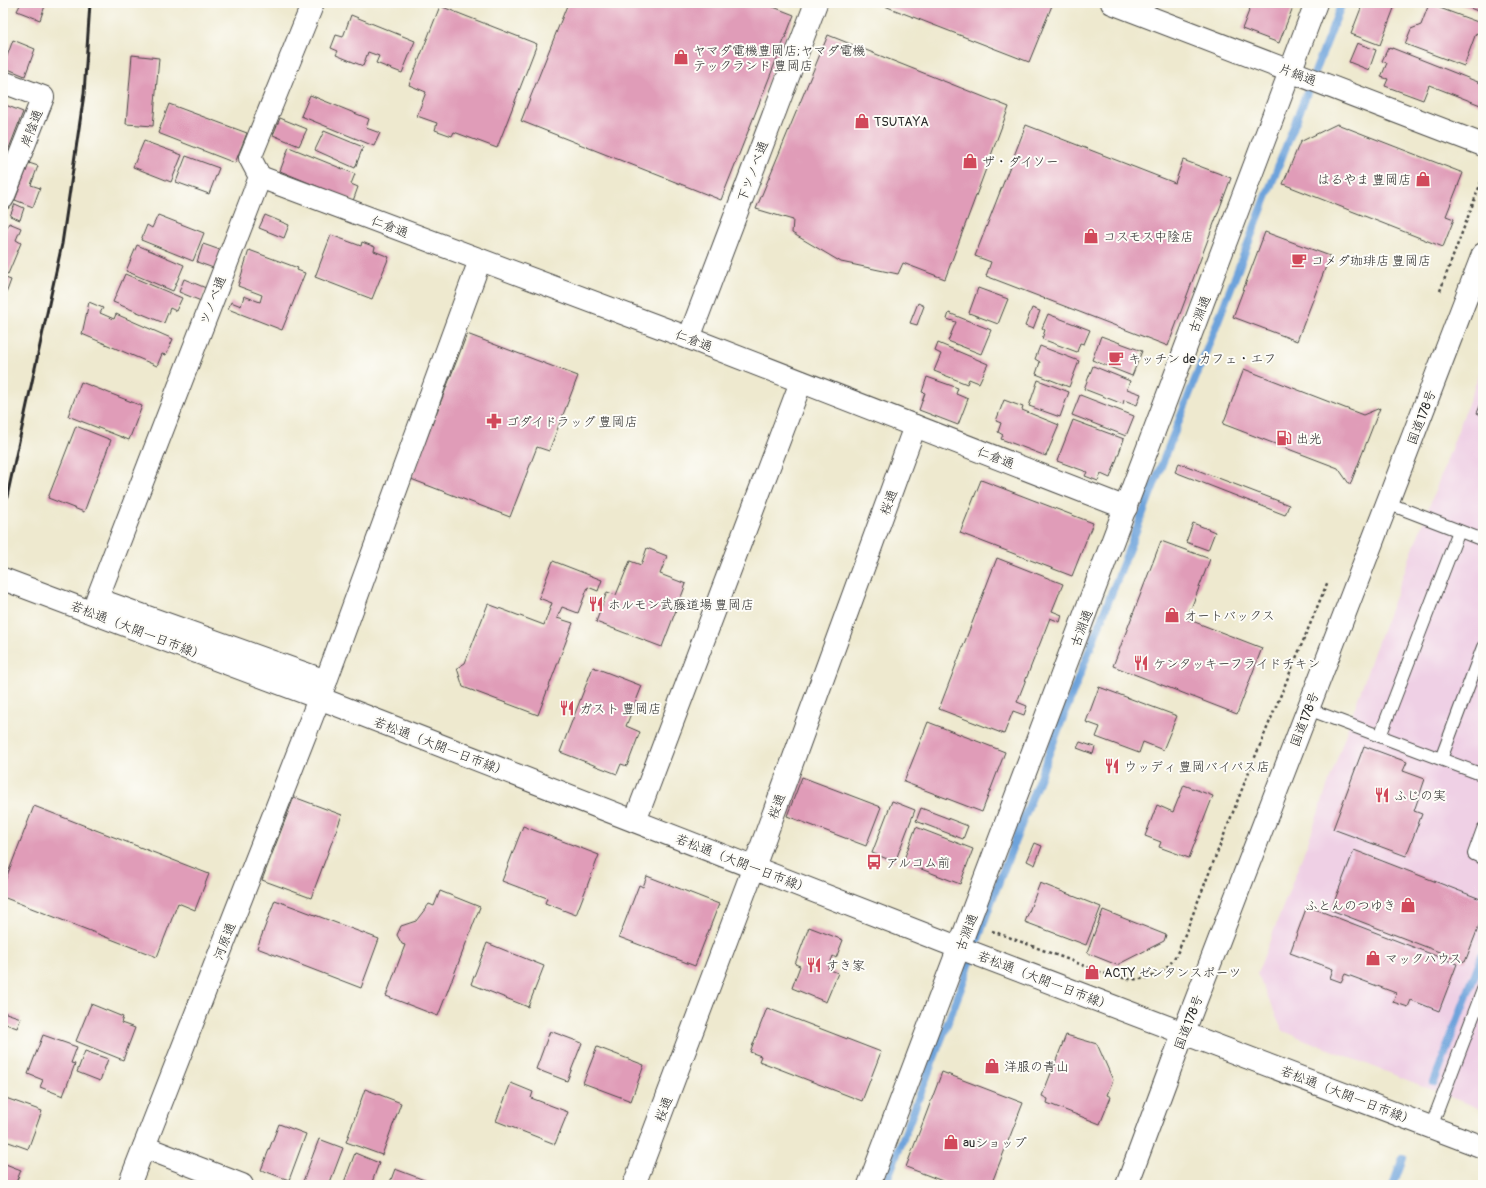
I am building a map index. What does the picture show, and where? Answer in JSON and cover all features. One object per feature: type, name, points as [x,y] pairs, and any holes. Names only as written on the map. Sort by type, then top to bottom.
[{"type":"main road","points":[[260,177],[250,158],[313,3]]},
{"type":"main road","name":"下ツノベ通","points":[[689,338],[816,3]]},
{"type":"main road","name":"片鍋通","points":[[1112,3],[1483,145]]},
{"type":"main road","name":"古淵通","points":[[869,1185],[960,948],[1316,3]]},
{"type":"main road","name":"岸陰通","points":[[3,82],[43,97],[3,198]]},
{"type":"main road","name":"仁倉通","points":[[260,177],[689,338],[1126,508]]},
{"type":"main road","name":"ツノベ通","points":[[260,177],[97,599],[322,690]]},
{"type":"main road","name":"国道178号","points":[[1127,1185],[1183,1034],[1483,254]]},
{"type":"main road","name":"河原通","points":[[129,1185],[322,690],[480,260]]},
{"type":"main road","points":[[635,821],[801,382]]},
{"type":"main road","name":"桜通","points":[[634,1185],[754,868],[915,426]]},
{"type":"main road","name":"若松通（大開一日市線）","points":[[3,579],[322,690],[635,821],[754,868],[1483,1148]]},
{"type":"main road","points":[[144,1147],[242,1185]]},
{"type":"lane","points":[[1387,503],[1483,540]]},
{"type":"lane","points":[[1380,736],[1459,531]]},
{"type":"lane","points":[[1441,759],[1483,647]]},
{"type":"lane","points":[[1308,709],[1483,775]]},
{"type":"lane","points":[[1483,829],[1474,854],[1483,858]]},
{"type":"lane","points":[[1431,1127],[1483,990]]},
{"type":"path","points":[[1438,295],[1483,177]]},
{"type":"path","points":[[992,931],[1122,979],[1146,978],[1157,974],[1172,962],[1180,947],[1248,774],[1328,580]]},
{"type":"shaded area","points":[[1483,364],[1483,1110],[1283,1031],[1257,974],[1312,831],[1374,652]]},
{"type":"building","points":[[21,3],[46,3],[40,20],[17,11]]},
{"type":"building","points":[[568,3],[763,3],[794,15],[721,200],[521,121]]},
{"type":"building","points":[[877,3],[1053,3],[1029,62]]},
{"type":"building","points":[[1252,3],[1281,3],[1293,7],[1279,43],[1242,29]]},
{"type":"building","points":[[1363,3],[1396,3],[1380,45],[1351,34]]},
{"type":"building","points":[[1457,3],[1483,3],[1483,13]]},
{"type":"building","points":[[1429,4],[1483,24],[1483,36],[1476,33],[1464,66],[1405,44],[1411,29],[1421,25]]},
{"type":"building","points":[[440,6],[537,44],[497,148],[454,132],[452,136],[435,130],[437,123],[417,116],[426,92],[409,85]]},
{"type":"building","points":[[351,15],[415,41],[402,73],[376,63],[379,56],[368,52],[363,66],[336,55],[338,51],[331,48],[336,35],[343,37]]},
{"type":"building","points":[[828,35],[1009,107],[945,279],[903,263],[898,274],[841,262],[792,233],[793,220],[756,209]]},
{"type":"building","points":[[13,40],[35,49],[25,76],[3,67]]},
{"type":"building","points":[[1357,43],[1376,50],[1369,70],[1349,62]]},
{"type":"building","points":[[1388,48],[1392,48],[1483,84],[1483,106],[1429,85],[1423,100],[1385,86],[1388,79],[1381,77],[1387,63],[1382,61]]},
{"type":"building","points":[[132,55],[159,58],[153,126],[126,124]]},
{"type":"building","points":[[310,95],[369,119],[366,128],[380,133],[374,146],[301,116]]},
{"type":"building","points":[[3,104],[23,112],[8,151],[3,149]]},
{"type":"building","points":[[169,104],[247,133],[235,163],[158,133]]},
{"type":"building","points":[[280,118],[307,129],[299,146],[273,135]]},
{"type":"building","points":[[1337,124],[1463,173],[1446,216],[1454,219],[1443,247],[1283,184],[1300,142]]},
{"type":"building","points":[[1026,125],[1175,183],[1183,160],[1231,178],[1168,346],[986,276],[991,262],[975,256]]},
{"type":"building","points":[[324,131],[363,147],[355,168],[315,150]]},
{"type":"building","points":[[144,141],[182,155],[171,182],[133,167]]},
{"type":"building","points":[[289,147],[355,174],[351,184],[358,187],[353,201],[280,171]]},
{"type":"building","points":[[186,156],[219,168],[209,194],[176,182]]},
{"type":"building","points":[[29,163],[38,166],[31,185],[40,188],[33,207],[15,200]]},
{"type":"building","points":[[15,204],[24,208],[20,220],[10,216]]},
{"type":"building","points":[[158,215],[204,233],[193,261],[141,240],[147,225],[152,228]]},
{"type":"building","points":[[265,215],[289,225],[284,238],[259,228]]},
{"type":"building","points":[[9,223],[21,228],[16,240],[21,243],[8,274],[3,272],[3,236]]},
{"type":"building","points":[[1265,232],[1330,256],[1297,341],[1233,317]]},
{"type":"building","points":[[331,235],[361,246],[362,242],[375,247],[374,251],[389,257],[372,299],[315,277]]},
{"type":"building","points":[[203,244],[223,251],[216,269],[197,262]]},
{"type":"building","points":[[137,245],[184,265],[173,291],[126,271]]},
{"type":"building","points":[[249,250],[298,268],[297,270],[305,273],[282,330],[228,309],[231,302],[241,306],[244,296],[260,302],[262,295],[238,286]]},
{"type":"building","points":[[125,274],[182,298],[176,311],[170,308],[164,323],[113,302]]},
{"type":"building","points":[[3,277],[11,280],[3,302]]},
{"type":"building","points":[[184,279],[206,288],[201,301],[179,292]]},
{"type":"building","points":[[978,288],[1008,299],[998,324],[969,313]]},
{"type":"building","points":[[89,302],[103,308],[100,313],[114,319],[116,314],[173,339],[166,355],[162,354],[157,366],[82,334]]},
{"type":"building","points":[[918,303],[924,306],[917,325],[910,323]]},
{"type":"building","points":[[1032,308],[1040,311],[1033,329],[1025,326]]},
{"type":"building","points":[[949,313],[991,330],[981,354],[948,341],[956,322],[947,319]]},
{"type":"building","points":[[1048,314],[1090,330],[1084,344],[1080,343],[1077,352],[1042,339],[1045,330],[1042,328]]},
{"type":"building","points":[[467,334],[578,376],[549,451],[537,447],[510,517],[411,479]]},
{"type":"building","points":[[1101,336],[1142,351],[1132,376],[1092,360]]},
{"type":"building","points":[[938,343],[988,364],[979,383],[969,379],[967,384],[934,371],[941,354],[935,351]]},
{"type":"building","points":[[1040,346],[1079,361],[1069,387],[1036,374],[1040,362],[1035,359]]},
{"type":"building","points":[[1093,366],[1130,381],[1127,389],[1141,394],[1137,405],[1124,400],[1123,404],[1084,389]]},
{"type":"building","points":[[1244,369],[1363,415],[1380,408],[1350,485],[1338,468],[1223,424]]},
{"type":"building","points":[[927,377],[958,388],[956,394],[968,399],[958,425],[919,410],[925,393],[922,392]]},
{"type":"building","points":[[1038,380],[1069,392],[1060,417],[1029,406]]},
{"type":"building","points":[[81,382],[142,406],[129,440],[68,416]]},
{"type":"building","points":[[1080,395],[1134,416],[1126,436],[1072,415]]},
{"type":"building","points":[[1483,399],[1483,416],[1477,413]]},
{"type":"building","points":[[1004,400],[1023,407],[1022,410],[1059,425],[1046,456],[1001,439],[1003,435],[998,432],[1001,423],[996,421]]},
{"type":"building","points":[[1073,420],[1124,439],[1110,478],[1101,474],[1098,481],[1085,476],[1087,472],[1057,461]]},
{"type":"building","points":[[76,426],[111,440],[84,512],[48,498]]},
{"type":"building","points":[[1179,463],[1289,505],[1285,515],[1175,472]]},
{"type":"building","points":[[981,480],[1093,523],[1072,576],[960,533]]},
{"type":"building","points":[[1193,523],[1215,532],[1208,550],[1186,542]]},
{"type":"building","points":[[1161,541],[1210,559],[1187,619],[1262,648],[1237,714],[1113,666]]},
{"type":"building","points":[[647,548],[667,556],[660,574],[686,584],[662,647],[596,622],[607,592],[616,595],[630,561],[641,565]]},
{"type":"building","points":[[997,558],[1063,584],[1052,611],[1062,615],[1060,622],[1050,618],[1017,702],[1027,706],[1024,715],[1013,711],[1004,734],[939,709]]},
{"type":"building","points":[[553,561],[602,580],[598,591],[588,587],[578,613],[562,607],[557,618],[573,623],[538,715],[463,687],[457,668],[465,663],[488,604],[544,625],[552,603],[539,598]]},
{"type":"building","points":[[593,667],[642,686],[626,726],[640,732],[627,766],[621,764],[617,774],[560,752]]},
{"type":"building","points":[[1099,687],[1177,716],[1163,750],[1143,742],[1139,753],[1096,737],[1100,727],[1086,722]]},
{"type":"building","points":[[928,722],[1005,752],[982,812],[904,782]]},
{"type":"building","points":[[1080,742],[1095,747],[1093,754],[1077,748]]},
{"type":"building","name":"ふじの実","points":[[1364,746],[1407,762],[1403,771],[1425,779],[1414,811],[1422,814],[1406,856],[1333,829]]},
{"type":"building","points":[[802,777],[881,807],[866,846],[787,816]]},
{"type":"building","points":[[1184,785],[1213,796],[1189,858],[1159,847],[1161,842],[1145,836],[1157,805],[1173,812]]},
{"type":"building","points":[[294,797],[342,815],[311,898],[262,880]]},
{"type":"building","points":[[892,801],[915,810],[895,862],[872,853]]},
{"type":"building","points":[[34,806],[209,874],[195,910],[178,903],[157,957],[3,897],[3,886]]},
{"type":"building","points":[[921,808],[968,826],[963,839],[916,821]]},
{"type":"building","points":[[523,826],[599,855],[576,915],[545,903],[547,898],[502,881]]},
{"type":"building","points":[[916,827],[973,849],[960,884],[903,862]]},
{"type":"building","points":[[1035,843],[1042,846],[1035,865],[1027,861]]},
{"type":"building","name":"ふとんのつゆき","points":[[1354,850],[1483,900],[1483,915],[1465,962],[1331,910]]},
{"type":"building","points":[[647,876],[719,904],[695,966],[619,937],[639,885],[643,887]]},
{"type":"building","points":[[1040,883],[1101,907],[1086,945],[1025,922]]},
{"type":"building","points":[[440,891],[480,907],[438,1016],[386,996],[405,945],[402,944],[397,935],[401,926],[416,921],[429,904],[434,906]]},
{"type":"building","points":[[275,900],[379,939],[361,988],[257,948]]},
{"type":"building","name":"マックハウス","points":[[1307,906],[1457,964],[1439,1011],[1411,1000],[1408,1007],[1393,1002],[1396,993],[1345,974],[1341,982],[1330,978],[1333,969],[1290,953]]},
{"type":"building","points":[[1103,910],[1166,935],[1164,941],[1117,965],[1087,953]]},
{"type":"building","name":"すき家","points":[[809,927],[843,940],[836,958],[833,956],[828,969],[838,973],[826,1002],[792,988],[800,966],[795,964]]},
{"type":"building","points":[[487,943],[544,966],[528,1007],[471,984]]},
{"type":"building","points":[[91,1004],[123,1017],[121,1023],[135,1028],[123,1060],[76,1041]]},
{"type":"building","points":[[767,1008],[881,1052],[862,1101],[759,1061],[761,1056],[750,1052]]},
{"type":"building","points":[[3,1012],[21,1018],[17,1028],[3,1023]]},
{"type":"building","points":[[550,1031],[582,1043],[567,1081],[536,1069]]},
{"type":"building","points":[[43,1035],[77,1047],[71,1063],[75,1064],[63,1096],[40,1087],[43,1080],[28,1074]]},
{"type":"building","points":[[1066,1035],[1097,1044],[1113,1080],[1107,1095],[1111,1097],[1100,1124],[1047,1103],[1048,1099],[1042,1096]]},
{"type":"building","points":[[597,1047],[644,1065],[631,1101],[583,1083]]},
{"type":"building","points":[[85,1051],[108,1059],[100,1081],[77,1072]]},
{"type":"building","points":[[942,1072],[1023,1103],[991,1185],[953,1185],[906,1167]]},
{"type":"building","points":[[511,1083],[533,1092],[531,1098],[568,1112],[555,1144],[496,1121]]},
{"type":"building","points":[[365,1089],[401,1103],[382,1155],[346,1142]]},
{"type":"building","points":[[3,1097],[42,1111],[28,1149],[3,1140]]},
{"type":"building","points":[[279,1124],[306,1134],[289,1180],[261,1170]]},
{"type":"building","points":[[319,1139],[343,1148],[329,1185],[302,1184]]},
{"type":"building","points":[[355,1153],[379,1163],[371,1185],[343,1185]]},
{"type":"building","points":[[3,1163],[21,1170],[15,1185],[3,1185]]},
{"type":"building","points":[[395,1169],[427,1181],[426,1185],[389,1185]]},
{"type":"waterway","points":[[885,1185],[961,988],[991,902],[1342,3]]},
{"type":"waterway","points":[[1434,1082],[1483,953]]},
{"type":"waterway","points":[[1393,1185],[1403,1158]]},
{"type":"railway","points":[[3,515],[62,244],[84,94],[90,3]]},
{"type":"place","name":"ヤマダ電機豊岡店;ヤマダ電機 テックランド 豊岡店","points":[[681,57]]},
{"type":"place","name":"TSUTAYA","points":[[862,121]]},
{"type":"place","name":"ザ・ダイソー","points":[[970,161]]},
{"type":"place","name":"はるやま 豊岡店","points":[[1423,179]]},
{"type":"place","name":"コスモス中陰店","points":[[1091,236]]},
{"type":"place","name":"コメダ珈琲店 豊岡店","points":[[1299,260]]},
{"type":"place","name":"キッチン de カフェ・エフ","points":[[1116,358]]},
{"type":"place","name":"ゴダイドラッグ 豊岡店","points":[[494,421]]},
{"type":"place","name":"出光","points":[[1284,438]]},
{"type":"place","name":"ホルモン武藤道場 豊岡店","points":[[596,604]]},
{"type":"place","name":"オートバックス","points":[[1172,615]]},
{"type":"place","name":"ケンタッキーフライドチキン","points":[[1141,663]]},
{"type":"place","name":"ガスト 豊岡店","points":[[567,708]]},
{"type":"place","name":"ウッディ 豊岡バイパス店","points":[[1112,766]]},
{"type":"place","name":"ふじの実","points":[[1382,795]]},
{"type":"place","name":"アルコム前","points":[[874,862]]},
{"type":"place","name":"ふとんのつゆき","points":[[1408,905]]},
{"type":"place","name":"マックハウス","points":[[1373,958]]},
{"type":"place","name":"すき家","points":[[814,965]]},
{"type":"place","name":"ACTY ゼンタンスポーツ","points":[[1092,972]]},
{"type":"place","name":"洋服の青山","points":[[992,1066]]},
{"type":"place","name":"auショップ","points":[[951,1142]]}]
